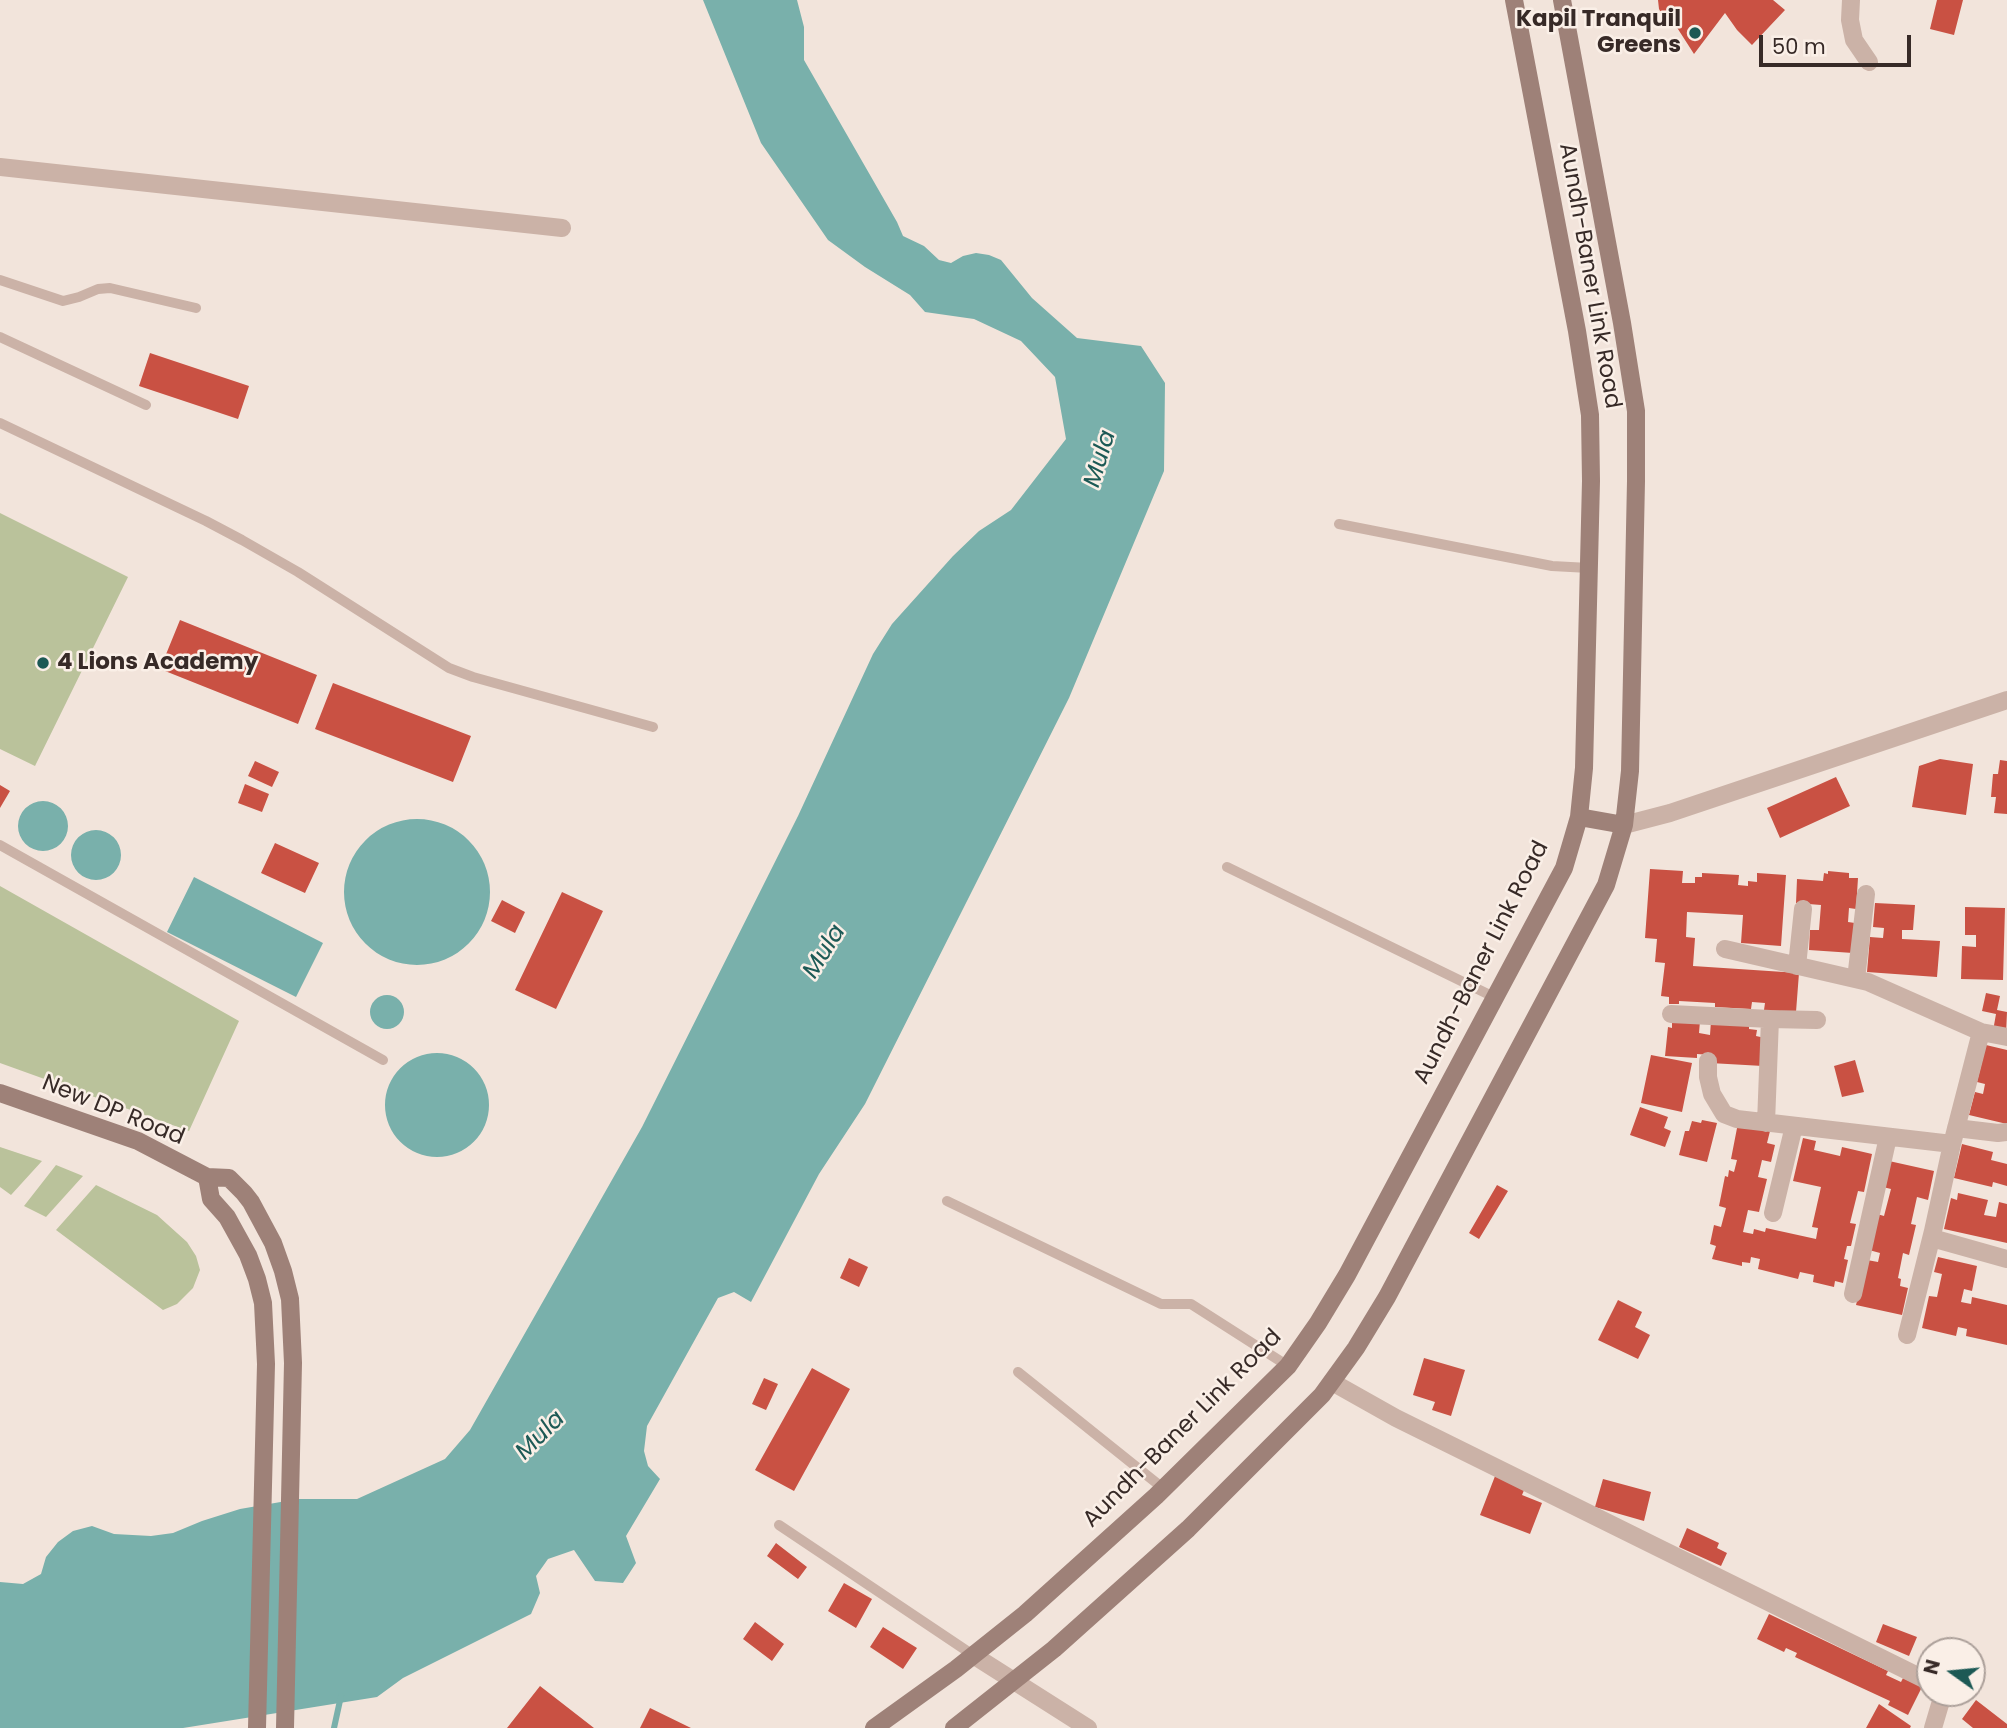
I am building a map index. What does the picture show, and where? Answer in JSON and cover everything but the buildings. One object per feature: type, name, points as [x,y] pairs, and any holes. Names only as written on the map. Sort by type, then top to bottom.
[{"type":"main road","name":"Aundh-Baner Link Road","points":[[874,1728],[974,1655],[1024,1614],[1164,1489],[1287,1366],[1318,1323],[1347,1275],[1564,868],[1579,817],[1584,768],[1591,481],[1590,415],[1577,331],[1514,0]]},
{"type":"main road","name":"Aundh-Baner Link Road","points":[[954,1728],[1054,1649],[1188,1530],[1322,1395],[1356,1349],[1387,1297],[1606,885],[1624,825],[1630,771],[1636,411],[1562,0]]},
{"type":"main road","points":[[1579,817],[1624,825]]},
{"type":"main road","name":"New DP Road","points":[[0,1093],[138,1141],[207,1177],[229,1178],[244,1193],[273,1243],[290,1299],[293,1363],[285,1728]]},
{"type":"main road","points":[[207,1177],[211,1199],[223,1210],[235,1228],[257,1279],[262,1303],[266,1364],[257,1728]]},
{"type":"street","points":[[1851,0],[1850,20],[1854,40],[1869,62]]},
{"type":"street","points":[[0,167],[562,228]]},
{"type":"street","points":[[1624,825],[1670,813],[2007,700]]},
{"type":"street","points":[[1856,979],[1866,894]]},
{"type":"street","points":[[1797,965],[1803,909]]},
{"type":"street","points":[[1725,949],[1868,982],[1981,1032],[2007,1037]]},
{"type":"street","points":[[1671,1014],[1817,1020]]},
{"type":"street","points":[[1766,1123],[1770,1019]]},
{"type":"street","points":[[1907,1335],[1981,1032]]},
{"type":"street","points":[[1708,1061],[1712,1094],[1724,1114],[1737,1119],[1888,1137],[2007,1132]]},
{"type":"street","points":[[1773,1213],[1794,1126]]},
{"type":"street","points":[[1853,1294],[1888,1137]]},
{"type":"street","points":[[1933,1231],[1934,1237],[1939,1240],[2007,1259]]},
{"type":"street","points":[[1332,1382],[1396,1418],[1916,1675]]},
{"type":"street","points":[[974,1655],[1088,1728]]},
{"type":"street","points":[[1933,1728],[1939,1707]]},
{"type":"lane","points":[[0,280],[63,301],[98,289],[110,288],[196,308]]},
{"type":"lane","points":[[0,337],[146,405]]},
{"type":"lane","points":[[0,423],[242,540],[298,572],[449,668],[653,727]]},
{"type":"lane","points":[[1339,524],[1552,566],[1589,568]]},
{"type":"lane","points":[[0,845],[383,1060]]},
{"type":"lane","points":[[1227,867],[1494,997]]},
{"type":"lane","points":[[947,1201],[1161,1304],[1191,1304],[1287,1366]]},
{"type":"lane","points":[[1018,1372],[1164,1489]]},
{"type":"lane","points":[[779,1525],[974,1655]]},
{"type":"green space","name":"4 Lions Academy","points":[[0,513],[128,577],[35,766],[0,749]]},
{"type":"green space","points":[[0,886],[239,1021],[189,1131],[0,1063]]},
{"type":"green space","points":[[0,1147],[42,1161],[11,1195],[0,1187]]},
{"type":"green space","points":[[56,1165],[83,1176],[46,1217],[24,1206]]},
{"type":"green space","points":[[96,1185],[157,1215],[187,1242],[196,1256],[200,1270],[193,1288],[177,1304],[163,1310],[56,1230]]},
{"type":"water","name":"Mula","points":[[703,0],[797,0],[804,27],[804,60],[903,236],[924,246],[939,260],[951,263],[976,253],[1001,260],[1032,298],[1077,338],[1141,346],[1165,383],[1164,471],[1069,698],[865,1104],[819,1174],[751,1302],[734,1292],[718,1298],[647,1426],[644,1451],[648,1466],[660,1479],[626,1536],[636,1563],[623,1583],[595,1581],[574,1550],[548,1559],[536,1576],[540,1593],[531,1614],[403,1678],[377,1697],[183,1728],[0,1728],[0,1582],[23,1584],[41,1574],[46,1557],[58,1542],[73,1531],[92,1526],[114,1534],[151,1536],[173,1533],[240,1509],[298,1499],[357,1499],[445,1459],[470,1430],[642,1127],[798,816],[873,654],[892,624],[953,556],[979,531],[1011,510],[1066,439],[1055,377],[1021,341],[974,319],[925,312],[910,295],[828,240],[761,143]]},
{"type":"water","points":[[43,801],[61,808],[68,826],[61,844],[43,851],[25,844],[18,826],[25,808]]},
{"type":"water","points":[[417,819],[445,825],[468,841],[484,864],[490,892],[484,920],[468,943],[445,959],[417,965],[389,959],[366,943],[350,920],[344,892],[350,864],[366,841],[389,825]]},
{"type":"water","points":[[96,830],[114,837],[121,855],[114,873],[96,880],[78,873],[71,855],[78,837]]},
{"type":"water","points":[[194,877],[323,943],[296,997],[167,932]]},
{"type":"water","points":[[387,995],[399,1000],[404,1012],[399,1024],[387,1029],[375,1024],[370,1012],[375,1000]]},
{"type":"water","points":[[437,1053],[457,1057],[474,1068],[485,1085],[489,1105],[485,1125],[474,1142],[457,1153],[437,1157],[417,1153],[400,1142],[389,1125],[385,1105],[389,1085],[400,1068],[417,1057]]},
{"type":"waterway","points":[[334,1728],[341,1696]]},
{"type":"place","name":"Kapil Tranquil Greens","points":[[1695,33]]},
{"type":"place","name":"4 Lions Academy","points":[[43,663]]}]
